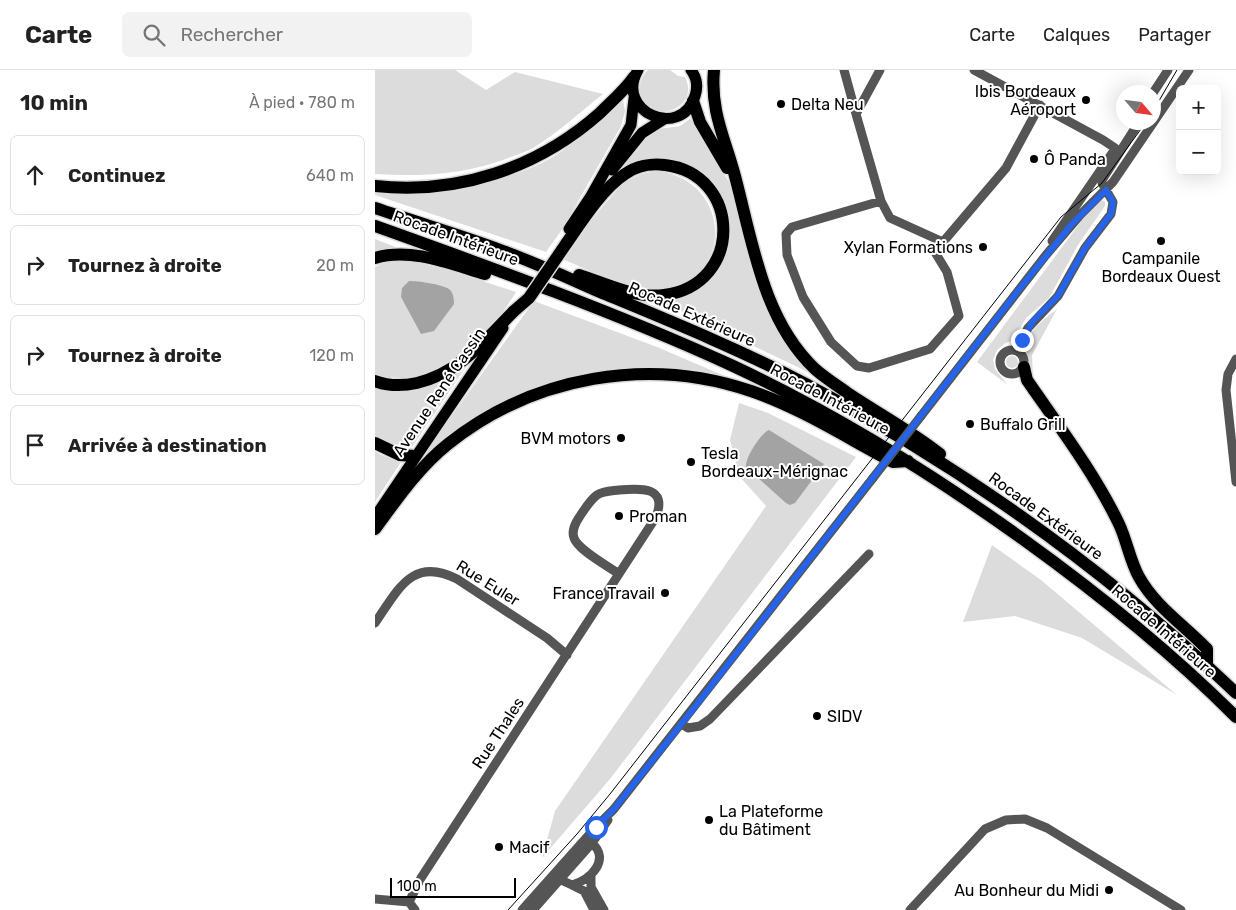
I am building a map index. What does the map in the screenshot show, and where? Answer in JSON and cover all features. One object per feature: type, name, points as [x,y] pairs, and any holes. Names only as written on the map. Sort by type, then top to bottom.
[{"type":"highway","points":[[714,70],[716,114],[764,285],[784,329],[815,370],[921,439],[1006,505]]},
{"type":"highway","points":[[375,186],[408,187],[467,182],[516,167],[559,145],[578,131],[625,90],[636,72]]},
{"type":"highway","points":[[693,101],[699,122],[711,139],[739,192]]},
{"type":"highway","points":[[375,381],[393,385],[409,385],[426,381],[443,374],[473,354],[529,298],[563,243],[611,186],[625,174],[637,168],[649,164],[672,165],[694,175],[704,182],[713,194],[723,219],[722,245],[711,269],[702,281],[688,289],[662,296],[644,295],[625,290],[505,252]]},
{"type":"highway","name":"Rocade Extérieure","points":[[375,208],[505,252],[665,318],[806,384],[900,437],[1006,505],[1075,556],[1207,666],[1236,693]]},
{"type":"highway","name":"Rocade Intérieure","points":[[375,226],[658,332],[733,366],[864,434],[985,512],[1068,571],[1145,633],[1236,717]]},
{"type":"highway","points":[[375,258],[401,254],[429,259],[463,267],[594,307]]},
{"type":"highway","points":[[1024,367],[1027,380],[1083,462],[1119,524],[1139,577],[1160,604],[1207,648],[1207,666]]},
{"type":"highway","points":[[375,529],[401,492],[425,466],[447,444],[471,427],[494,412],[542,391],[573,382],[606,377],[643,374],[679,375],[734,386],[800,413],[893,462],[907,461]]},
{"type":"highway","points":[[375,442],[400,455],[415,456]]},
{"type":"main road","points":[[634,98],[646,113],[663,119],[673,118],[688,109],[693,101],[697,83],[693,71]]},
{"type":"main road","points":[[563,243],[631,125],[636,72]]},
{"type":"main road","points":[[591,196],[642,133],[663,119]]},
{"type":"main road","name":"Avenue René Cassin","points":[[375,517],[514,311]]},
{"type":"street","points":[[844,70],[881,201],[889,218],[943,242]]},
{"type":"street","points":[[857,114],[880,70]]},
{"type":"street","points":[[974,70],[1115,148]]},
{"type":"street","points":[[1158,85],[1168,70]]},
{"type":"street","points":[[522,910],[614,809],[1021,287],[1071,225],[1106,190],[1122,170],[1189,70]]},
{"type":"street","points":[[881,201],[792,227],[785,234],[787,255],[803,296],[831,342],[857,366],[869,368],[930,350],[959,316],[947,272],[936,254],[943,242],[1006,168],[1040,105]]},
{"type":"street","points":[[1021,287],[1127,130]]},
{"type":"street","points":[[1017,351],[1028,328],[1058,296],[1085,248],[1111,214],[1113,202],[1102,184],[1103,178],[1134,130]]},
{"type":"street","points":[[1009,350],[1017,351],[1023,356],[1024,367],[1019,372],[1013,374],[1006,372],[1000,362],[1003,355],[1009,350]]},
{"type":"street","points":[[1236,359],[1228,374],[1226,390],[1236,482]]},
{"type":"street","name":"Rue Thales","points":[[412,906],[421,878],[567,655],[656,517],[659,510],[659,502],[650,490],[640,488],[603,492],[591,501],[574,526],[574,537],[581,547],[619,574]]},
{"type":"street","points":[[682,724],[688,728],[699,726],[710,720],[869,554]]},
{"type":"street","name":"Rue Euler","points":[[375,623],[402,584],[420,572],[433,570],[444,572],[457,579],[547,638],[567,655]]},
{"type":"street","points":[[533,910],[592,843],[614,809]]},
{"type":"street","points":[[910,910],[985,829],[1006,820],[1025,819],[1047,828],[1181,910]]},
{"type":"street","points":[[572,884],[585,880],[597,867],[599,858],[596,848],[589,842],[581,844]]},
{"type":"street","points":[[561,880],[560,872],[562,865]]},
{"type":"street","points":[[591,875],[591,887],[604,910]]},
{"type":"street","points":[[561,880],[584,891],[595,910]]},
{"type":"street","points":[[375,899],[412,906]]},
{"type":"shaded area","points":[[375,70],[455,70],[486,90],[515,72],[603,94],[542,142],[530,149],[494,163],[445,173],[375,174]]},
{"type":"shaded area","points":[[648,70],[670,70],[678,76],[685,77],[688,89],[686,99],[679,106],[670,110],[660,111],[651,109],[643,103],[640,86]]},
{"type":"shaded area","points":[[623,99],[625,111],[621,126],[561,231],[546,252],[375,195],[375,191],[429,191],[461,188],[522,172],[550,159],[562,151],[594,126]]},
{"type":"shaded area","points":[[691,118],[729,182],[754,276],[776,325],[790,350],[812,372],[810,373],[660,301],[691,294],[703,287],[711,279],[719,266],[726,247],[728,228],[725,210],[718,193],[707,178],[692,167],[674,160],[654,158],[622,168],[651,132],[680,126]]},
{"type":"shaded area","points":[[657,171],[683,179],[701,193],[712,212],[715,233],[711,254],[700,272],[681,284],[654,289],[632,286],[564,260],[592,219],[623,183],[641,174]]},
{"type":"shaded area","points":[[1102,200],[1105,202],[1105,206],[1078,245],[1049,298],[1026,318],[1013,340],[997,350],[993,360],[995,369],[1008,385],[977,362],[1091,208]]},
{"type":"shaded area","points":[[375,239],[398,248],[375,252]]},
{"type":"shaded area","points":[[411,261],[445,269],[516,292],[483,335],[453,360],[424,376],[401,378],[378,376],[375,374],[375,267],[385,262]]},
{"type":"shaded area","points":[[409,281],[441,286],[449,289],[452,293],[454,304],[434,331],[421,334],[401,297],[402,288]]},
{"type":"shaded area","points":[[534,301],[657,347],[727,377],[659,368],[633,368],[581,375],[531,390],[484,412],[456,430],[418,463]]},
{"type":"shaded area","points":[[1057,309],[1032,355],[1033,379],[1027,369],[1026,344],[1028,338],[1036,327]]},
{"type":"shaded area","points":[[1010,356],[1014,356],[1018,362],[1014,368],[1010,368],[1006,364],[1006,360]]},
{"type":"shaded area","points":[[465,368],[412,447],[398,449],[375,436],[375,388],[399,392],[422,389],[444,380]]},
{"type":"shaded area","points":[[739,403],[768,413],[856,457],[610,779],[542,858],[555,811],[766,506],[740,477],[730,440]]},
{"type":"shaded area","points":[[769,430],[824,464],[795,503],[790,505],[746,467],[754,446]]},
{"type":"shaded area","points":[[375,451],[401,462],[375,502]]},
{"type":"shaded area","points":[[992,545],[1041,580],[1177,695],[1082,638],[1015,616],[963,622]]},
{"type":"tram line","points":[[1161,97],[1177,70]]},
{"type":"tram line","points":[[508,910],[577,834],[610,794],[1061,217],[1102,183],[1140,130]]},
{"type":"place","name":"Ibis Bordeaux Aéroport","points":[[1086,100]]},
{"type":"place","name":"Delta Neu","points":[[781,104]]},
{"type":"place","name":"Ô Panda","points":[[1034,159]]},
{"type":"place","name":"Campanile Bordeaux Ouest","points":[[1161,241]]},
{"type":"place","name":"Xylan Formations","points":[[983,247]]},
{"type":"place","name":"Buffalo Grill","points":[[970,424]]},
{"type":"place","name":"BVM motors","points":[[621,438]]},
{"type":"place","name":"Tesla Bordeaux-Mérignac","points":[[691,462]]},
{"type":"place","name":"Proman","points":[[619,516]]},
{"type":"place","name":"France Travail","points":[[665,593]]},
{"type":"place","name":"SIDV","points":[[817,716]]},
{"type":"place","name":"La Plateforme du Bâtiment","points":[[709,820]]},
{"type":"place","name":"Macif","points":[[499,847]]},
{"type":"place","name":"Au Bonheur du Midi","points":[[1109,890]]},
{"type":"route","points":[[596,827],[614,809],[694,708],[1021,287],[1071,225],[1106,190],[1113,202],[1111,214],[1085,248],[1058,296],[1033,321],[1022,340]]}]
